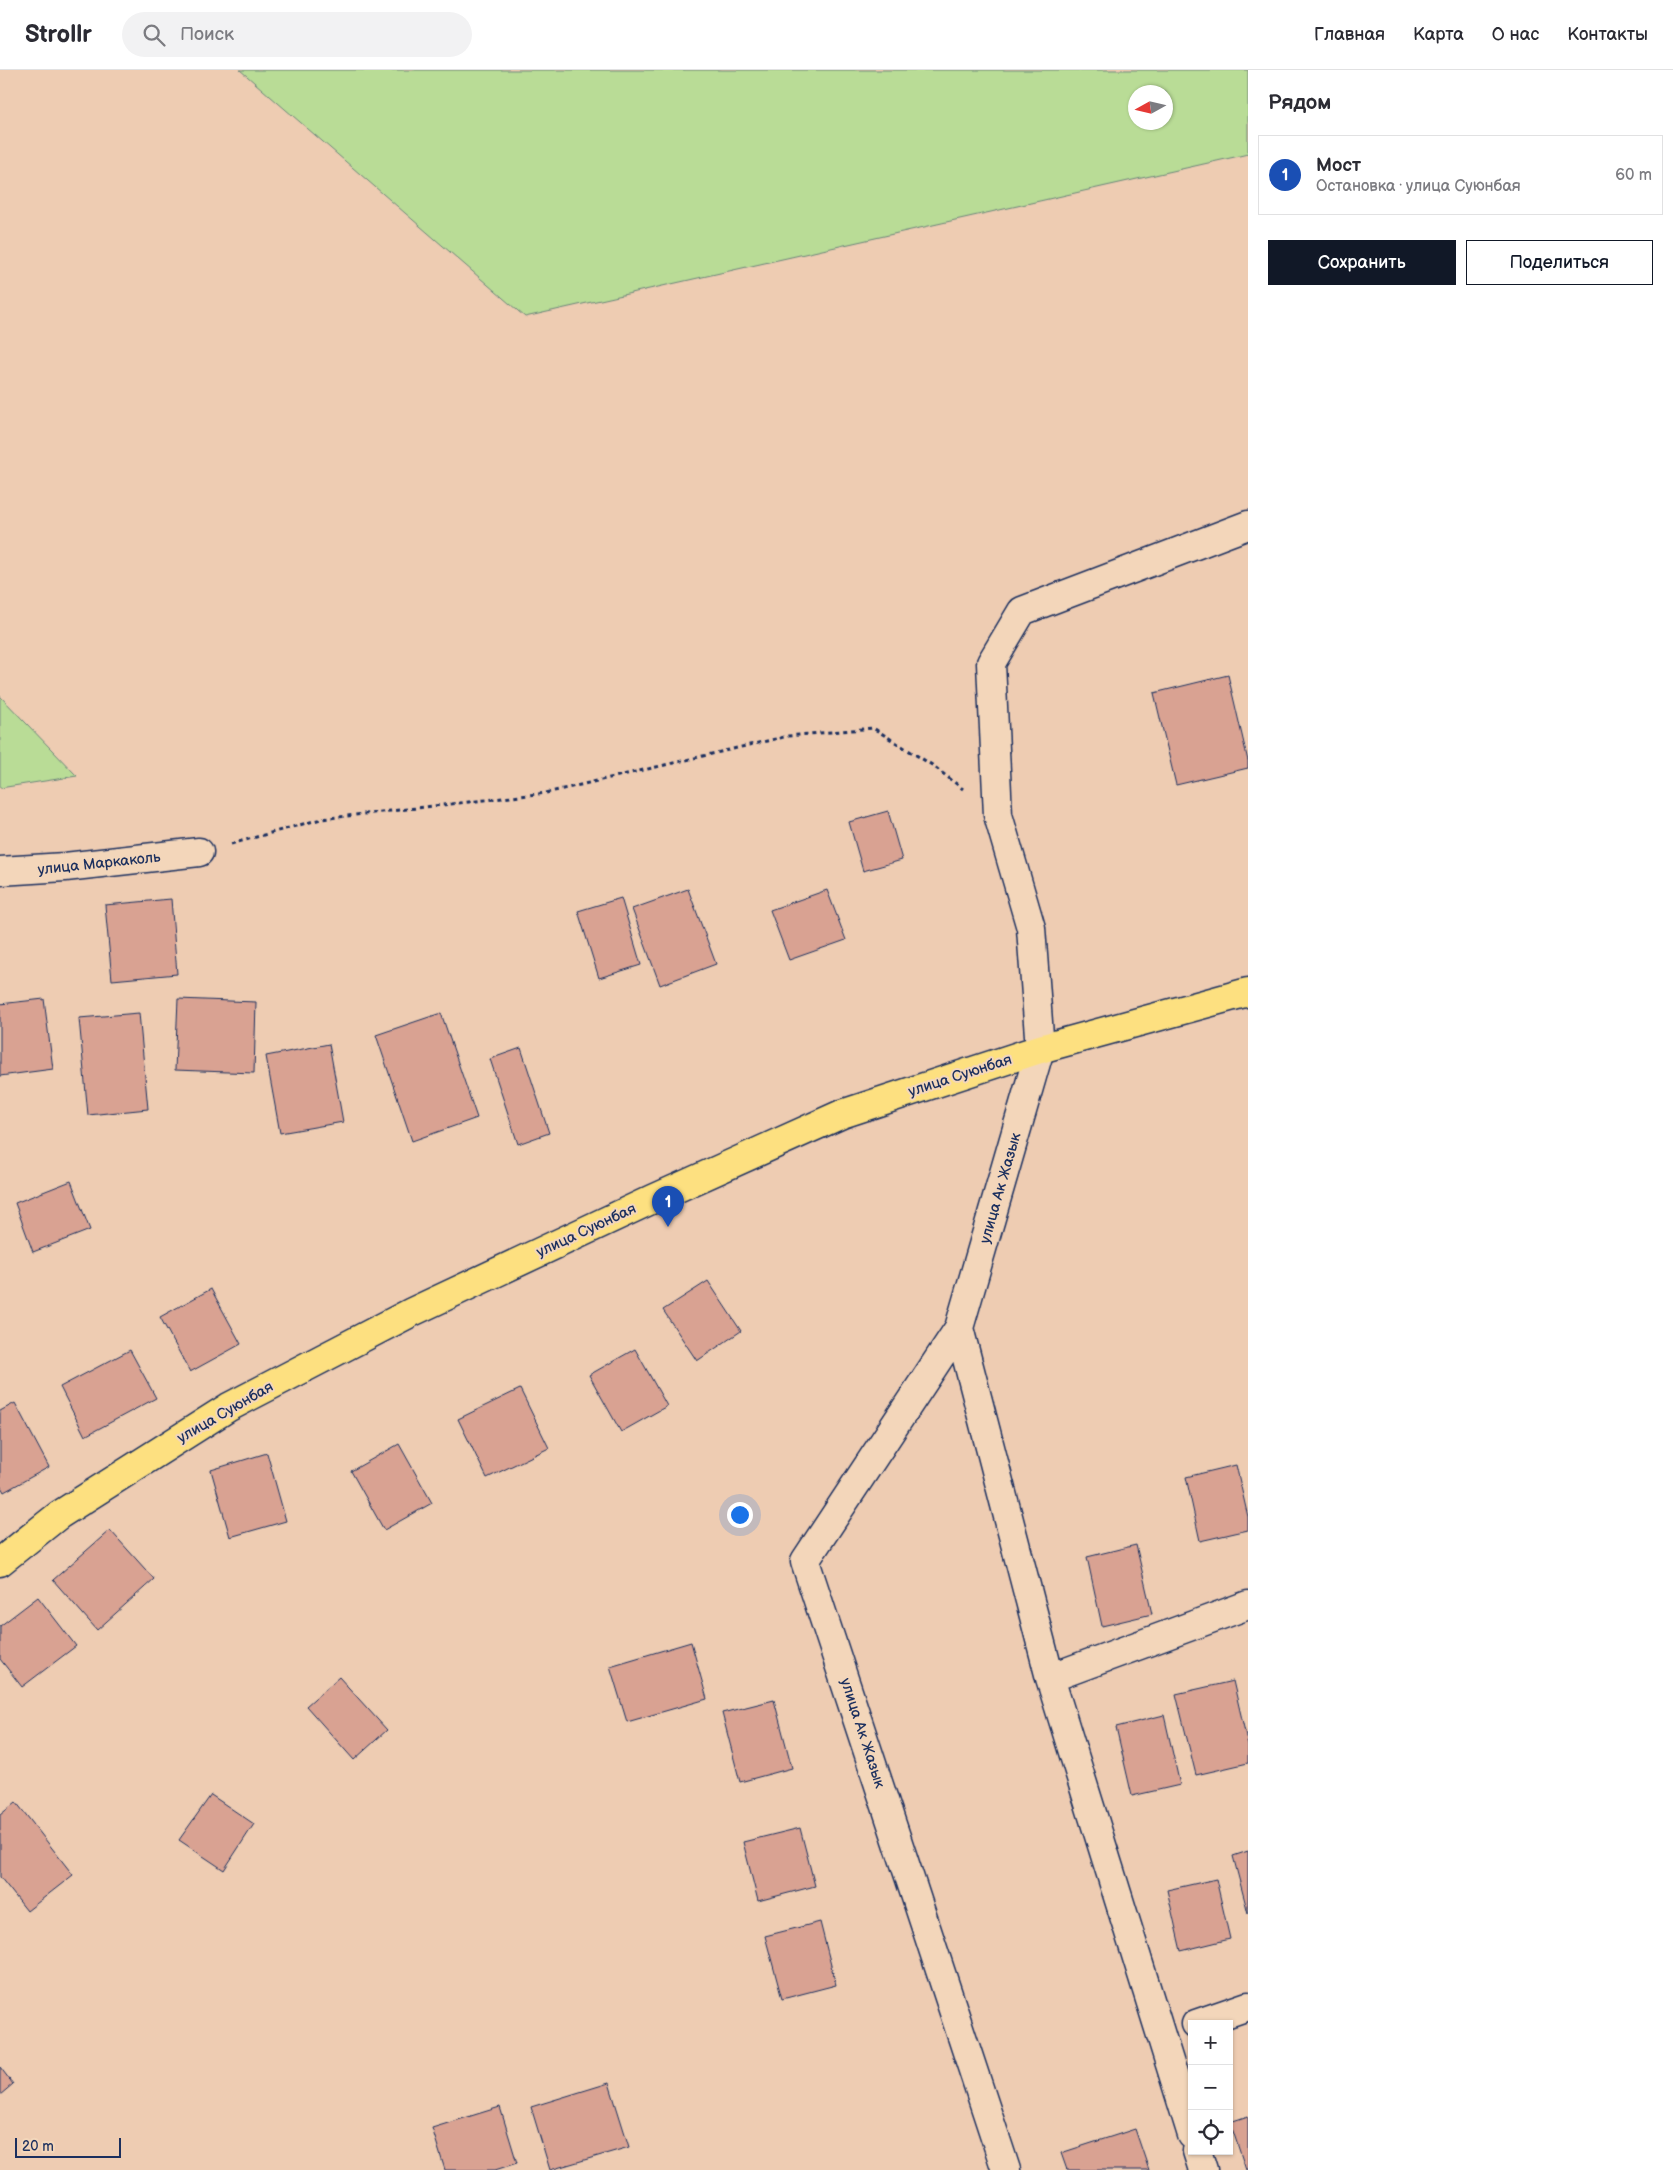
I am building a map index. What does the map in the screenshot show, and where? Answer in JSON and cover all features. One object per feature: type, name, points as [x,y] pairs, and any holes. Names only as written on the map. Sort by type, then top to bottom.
[{"type":"main road","name":"улица Суюнбая","points":[[0,1562],[59,1515],[229,1407],[412,1312],[653,1199],[842,1114],[1040,1049],[1248,992]]},
{"type":"street","points":[[1040,1049],[1030,928],[998,815],[992,662],[1022,610],[1248,525]]},
{"type":"street","name":"улица Маркаколь","points":[[0,871],[65,867],[199,852]]},
{"type":"street","name":"улица Ак Жазык","points":[[1006,2170],[805,1561],[959,1328],[1040,1049]]},
{"type":"street","points":[[959,1328],[1050,1678],[1188,2123]]},
{"type":"street","points":[[1050,1678],[1248,1605]]},
{"type":"street","points":[[1208,2020],[1248,2006]]},
{"type":"street","points":[[1160,2036],[1188,2026]]},
{"type":"street","points":[[1198,2155],[1203,2170]]},
{"type":"path","points":[[199,852],[321,819],[546,793],[788,736],[873,728],[932,766],[998,815]]},
{"type":"green space","points":[[240,70],[1248,70],[1248,154],[525,317]]},
{"type":"green space","points":[[0,696],[77,776],[0,788]]},
{"type":"building","points":[[1228,675],[1248,768],[1176,785],[1154,693]]},
{"type":"building","points":[[888,811],[902,860],[863,871],[849,822]]},
{"type":"building","points":[[688,889],[716,964],[660,985],[632,909]]},
{"type":"building","points":[[827,890],[846,940],[789,960],[770,910]]},
{"type":"building","points":[[621,898],[641,965],[599,978],[578,911]]},
{"type":"building","points":[[171,899],[177,974],[112,980],[105,905]]},
{"type":"building","points":[[44,999],[53,1069],[0,1076],[0,1004]]},
{"type":"building","points":[[178,999],[256,1002],[254,1073],[175,1070]]},
{"type":"building","points":[[139,1013],[148,1109],[88,1115],[79,1018]]},
{"type":"building","points":[[441,1013],[477,1118],[412,1141],[376,1035]]},
{"type":"building","points":[[329,1044],[343,1122],[280,1133],[266,1056]]},
{"type":"building","points":[[521,1048],[549,1133],[518,1144],[490,1059]]},
{"type":"building","points":[[71,1181],[90,1230],[33,1252],[15,1203]]},
{"type":"building","points":[[708,1281],[741,1331],[697,1361],[663,1310]]},
{"type":"building","points":[[211,1289],[241,1344],[190,1372],[160,1317]]},
{"type":"building","points":[[635,1349],[667,1406],[621,1432],[589,1375]]},
{"type":"building","points":[[130,1350],[156,1398],[85,1436],[60,1387]]},
{"type":"building","points":[[520,1389],[549,1448],[487,1478],[458,1419]]},
{"type":"building","points":[[15,1403],[49,1467],[4,1492],[0,1485],[0,1411]]},
{"type":"building","points":[[399,1444],[432,1503],[384,1530],[351,1471]]},
{"type":"building","points":[[267,1453],[286,1521],[230,1537],[211,1470]]},
{"type":"building","points":[[1236,1465],[1248,1517],[1248,1530],[1200,1541],[1186,1477]]},
{"type":"building","points":[[110,1530],[154,1579],[97,1630],[53,1580]]},
{"type":"building","points":[[1136,1545],[1152,1614],[1102,1626],[1087,1557]]},
{"type":"building","points":[[38,1597],[76,1646],[22,1687],[0,1659],[0,1626]]},
{"type":"building","points":[[691,1642],[707,1699],[627,1722],[610,1666]]},
{"type":"building","points":[[339,1677],[387,1730],[354,1760],[306,1706]]},
{"type":"building","points":[[1233,1681],[1248,1745],[1248,1763],[1196,1775],[1176,1694]]},
{"type":"building","points":[[774,1700],[792,1768],[740,1782],[722,1713]]},
{"type":"building","points":[[1164,1715],[1180,1785],[1132,1796],[1116,1727]]},
{"type":"building","points":[[211,1795],[254,1824],[224,1870],[179,1840]]},
{"type":"building","points":[[16,1802],[73,1875],[27,1911],[0,1877],[0,1815]]},
{"type":"building","points":[[800,1828],[815,1886],[758,1901],[743,1842]]},
{"type":"building","points":[[1248,1851],[1248,1913],[1233,1856]]},
{"type":"building","points":[[1216,1879],[1230,1939],[1181,1951],[1167,1890]]},
{"type":"building","points":[[820,1922],[836,1985],[782,1999],[765,1936]]},
{"type":"building","points":[[0,2067],[13,2084],[0,2095]]},
{"type":"building","points":[[609,2083],[629,2147],[550,2170],[531,2107]]},
{"type":"building","points":[[500,2107],[517,2163],[495,2170],[445,2170],[432,2128]]},
{"type":"building","points":[[1248,2116],[1248,2170],[1246,2170],[1233,2131],[1233,2121]]},
{"type":"building","points":[[1135,2129],[1149,2170],[1067,2170],[1061,2153]]},
{"type":"place","name":"Мост","points":[[668,1227]]}]
